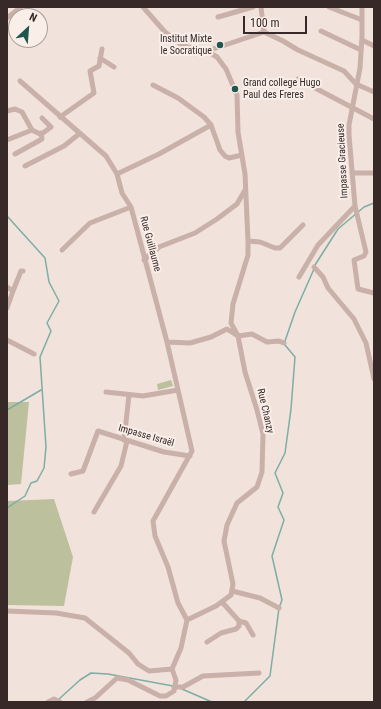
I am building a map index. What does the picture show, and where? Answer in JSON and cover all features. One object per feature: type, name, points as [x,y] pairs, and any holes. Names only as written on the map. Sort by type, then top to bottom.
[{"type":"street","name":"Rue Chanzy","points":[[143,7],[165,32],[183,46],[207,51],[217,57],[226,69],[237,95],[238,132],[245,174],[248,255],[233,304],[230,323],[238,336],[245,372],[263,434],[262,472],[257,487],[237,503],[227,525],[224,541],[233,584],[232,591]]},
{"type":"street","points":[[218,17],[253,7]]},
{"type":"street","points":[[261,7],[264,32]]},
{"type":"street","points":[[329,7],[362,20]]},
{"type":"street","name":"Impasse Gracieuse","points":[[362,7],[361,50],[348,124],[355,206],[366,252],[364,256],[354,260],[358,289],[374,293]]},
{"type":"street","points":[[321,31],[361,50]]},
{"type":"street","points":[[207,51],[264,32],[344,72],[356,84],[374,92]]},
{"type":"street","points":[[362,40],[374,46]]},
{"type":"street","points":[[60,117],[94,93],[90,71],[99,66],[102,50]]},
{"type":"street","points":[[100,58],[114,67]]},
{"type":"street","points":[[298,79],[374,118]]},
{"type":"street","name":"Rue Guillaume","points":[[20,81],[106,156],[117,174],[122,193],[131,207],[167,342],[191,453]]},
{"type":"street","points":[[154,85],[178,98],[204,117],[211,125],[220,150],[225,156],[229,158],[242,155]]},
{"type":"street","points":[[7,111],[15,109],[22,112],[32,130],[41,134]]},
{"type":"street","points":[[41,134],[50,127],[42,118]]},
{"type":"street","points":[[117,174],[159,154],[211,125]]},
{"type":"street","points":[[7,140],[32,130]]},
{"type":"street","points":[[15,154],[42,139],[41,134]]},
{"type":"street","points":[[25,166],[64,146],[79,134]]},
{"type":"street","points":[[352,173],[374,173]]},
{"type":"street","points":[[144,260],[159,247],[196,233],[217,219],[237,204],[245,190]]},
{"type":"street","points":[[299,277],[318,245],[355,206]]},
{"type":"street","points":[[62,250],[90,223],[131,207]]},
{"type":"street","points":[[248,241],[260,242],[280,248],[303,225]]},
{"type":"street","points":[[314,267],[323,277],[328,288],[354,319],[366,343],[374,379]]},
{"type":"street","points":[[7,308],[21,271],[23,271]]},
{"type":"street","points":[[7,287],[14,291]]},
{"type":"street","points":[[167,342],[190,343],[211,337],[226,329],[238,336],[252,334],[267,342],[279,341],[284,343]]},
{"type":"street","points":[[7,340],[34,354]]},
{"type":"street","points":[[106,392],[144,396],[178,390]]},
{"type":"street","points":[[94,512],[121,466],[126,440],[129,395]]},
{"type":"street","name":"Impasse Israël","points":[[70,474],[83,471],[98,431],[164,452],[191,453]]},
{"type":"street","points":[[87,702],[95,698],[117,678],[128,680],[160,696],[166,696],[174,691],[176,680],[172,669],[181,648],[187,620],[178,602],[168,567],[155,536],[153,521],[191,453]]},
{"type":"street","points":[[187,620],[222,602],[231,595],[232,591],[260,598],[279,608]]},
{"type":"street","points":[[222,602],[239,621],[246,623],[253,635]]},
{"type":"street","points":[[7,612],[56,613],[85,618],[129,653],[138,664],[149,671],[172,669]]},
{"type":"street","points":[[207,642],[221,633],[236,630],[239,626],[239,621]]},
{"type":"street","points":[[174,687],[183,687],[203,676],[259,673]]},
{"type":"street","points":[[48,702],[54,699],[60,702]]},
{"type":"green space","points":[[171,380],[173,386],[158,390],[157,384]]},
{"type":"green space","points":[[7,402],[29,402],[21,484],[7,485]]},
{"type":"green space","points":[[54,499],[73,557],[64,606],[7,605],[7,501]]},
{"type":"waterway","points":[[315,265],[338,229],[364,207],[374,203]]},
{"type":"waterway","points":[[7,216],[45,258],[49,282],[59,301],[47,323],[51,331],[40,357],[46,447],[44,468],[37,481],[31,483],[25,496],[7,508]]},
{"type":"waterway","points":[[285,341],[295,312],[314,269]]},
{"type":"waterway","points":[[244,702],[270,676],[279,608],[282,600],[272,556],[284,520],[278,507],[283,493],[275,473],[285,453],[291,409],[295,357],[285,345]]},
{"type":"waterway","points":[[7,410],[41,390]]},
{"type":"waterway","points":[[59,699],[80,680],[91,673],[108,674],[173,686]]},
{"type":"waterway","points":[[182,689],[212,702]]},
{"type":"place","name":"Institut Mixte le Socratique","points":[[220,45]]},
{"type":"place","name":"Grand college Hugo Paul des Freres","points":[[235,89]]}]
